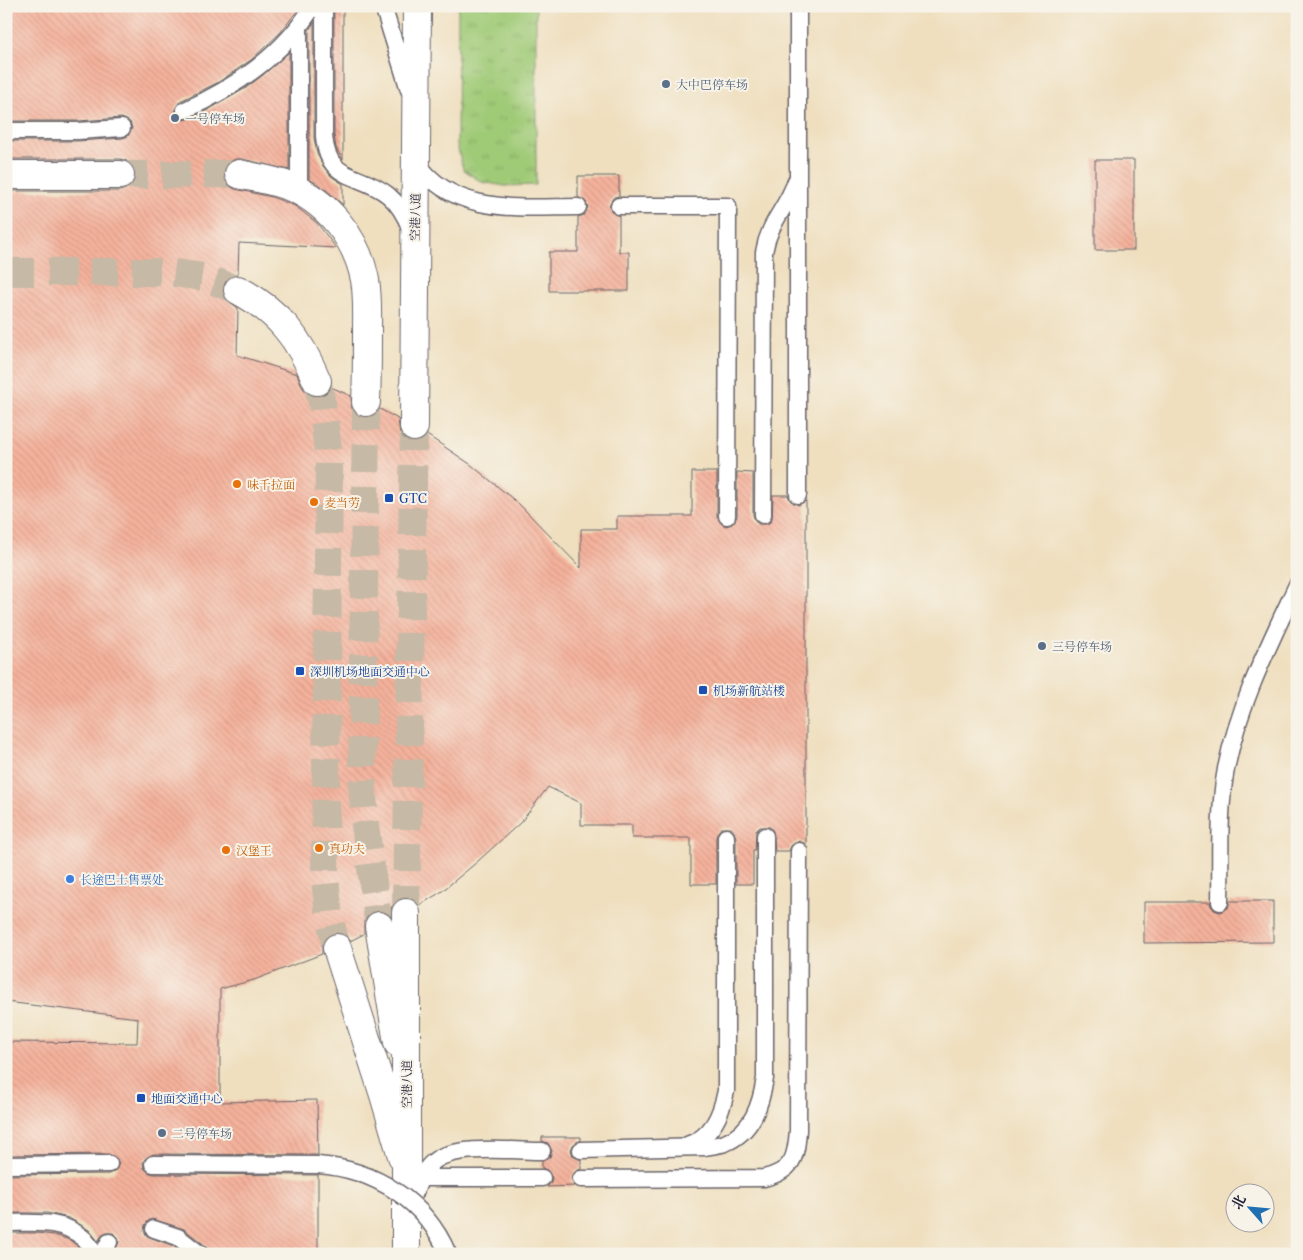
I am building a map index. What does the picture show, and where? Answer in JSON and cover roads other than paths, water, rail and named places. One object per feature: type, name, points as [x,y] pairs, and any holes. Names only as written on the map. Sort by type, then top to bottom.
[{"type":"street","name":"空港八道","points":[[414,427],[417,6]]},
{"type":"street","points":[[239,174],[272,181],[299,192],[321,206],[332,216],[343,229],[353,246],[365,280],[367,302],[366,402]]},
{"type":"street","points":[[6,175],[120,175]]},
{"type":"street","points":[[238,290],[262,304],[286,326],[307,358],[317,381]]},
{"type":"street","name":"空港八道","points":[[406,914],[406,1096],[414,1174],[406,1212],[406,1254]]},
{"type":"street","points":[[379,926],[406,1096]]},
{"type":"street","points":[[337,948],[384,1095],[414,1174]]},
{"type":"lane","points":[[186,110],[210,99],[250,73],[283,45],[299,27],[313,6]]},
{"type":"lane","points":[[324,6],[324,136],[330,162],[339,170],[387,195],[397,205],[408,222],[415,239]]},
{"type":"lane","points":[[383,6],[416,113]]},
{"type":"lane","points":[[798,6],[798,495]]},
{"type":"lane","points":[[299,27],[299,192]]},
{"type":"lane","points":[[6,131],[78,131],[122,128]]},
{"type":"lane","points":[[416,161],[421,169],[437,184],[453,194],[475,202],[508,208],[578,207]]},
{"type":"lane","points":[[763,515],[764,252],[770,229],[789,198],[798,172]]},
{"type":"lane","points":[[619,206],[728,206],[727,516]]},
{"type":"lane","points":[[1220,902],[1222,800],[1232,743],[1260,663],[1297,585]]},
{"type":"lane","points":[[581,1150],[705,1147],[724,1143],[741,1134],[754,1118],[762,1100],[765,1078],[765,836]]},
{"type":"lane","points":[[674,1149],[693,1143],[704,1136],[716,1124],[726,1091],[726,837]]},
{"type":"lane","points":[[581,1180],[764,1178],[777,1175],[787,1168],[793,1160],[797,1149],[798,1130],[799,851]]},
{"type":"lane","points":[[414,1174],[442,1155],[456,1151],[542,1151]]},
{"type":"lane","points":[[6,1165],[109,1164]]},
{"type":"lane","points":[[153,1164],[318,1165],[343,1167],[366,1175],[404,1196],[428,1221],[448,1254]]},
{"type":"lane","points":[[414,1174],[542,1178]]},
{"type":"lane","points":[[6,1223],[50,1223],[68,1228],[84,1238],[95,1254]]},
{"type":"lane","points":[[154,1229],[178,1237],[200,1254]]},
{"type":"tunnel","points":[[120,175],[239,174]]},
{"type":"tunnel","points":[[6,272],[167,272],[203,277],[238,290]]},
{"type":"tunnel","points":[[317,381],[323,408],[329,459],[325,877],[329,917],[337,948]]},
{"type":"tunnel","points":[[366,402],[362,780],[365,825],[379,926]]},
{"type":"tunnel","points":[[406,913],[414,427]]},
{"type":"place","name":"大中巴停车场","points":[[666,84]]},
{"type":"place","name":"一号停车场","points":[[175,118]]},
{"type":"place","name":"味千拉面","points":[[237,484]]},
{"type":"place","name":"GTC","points":[[389,498]]},
{"type":"place","name":"麦当劳","points":[[314,502]]},
{"type":"place","name":"三号停车场","points":[[1042,646]]},
{"type":"place","name":"深圳机场地面交通中心","points":[[300,671]]},
{"type":"place","name":"机场新航站楼","points":[[703,690]]},
{"type":"place","name":"真功夫","points":[[319,848]]},
{"type":"place","name":"汉堡王","points":[[226,850]]},
{"type":"place","name":"长途巴士售票处","points":[[70,879]]},
{"type":"place","name":"地面交通中心","points":[[141,1098]]},
{"type":"place","name":"二号停车场","points":[[162,1133]]}]
